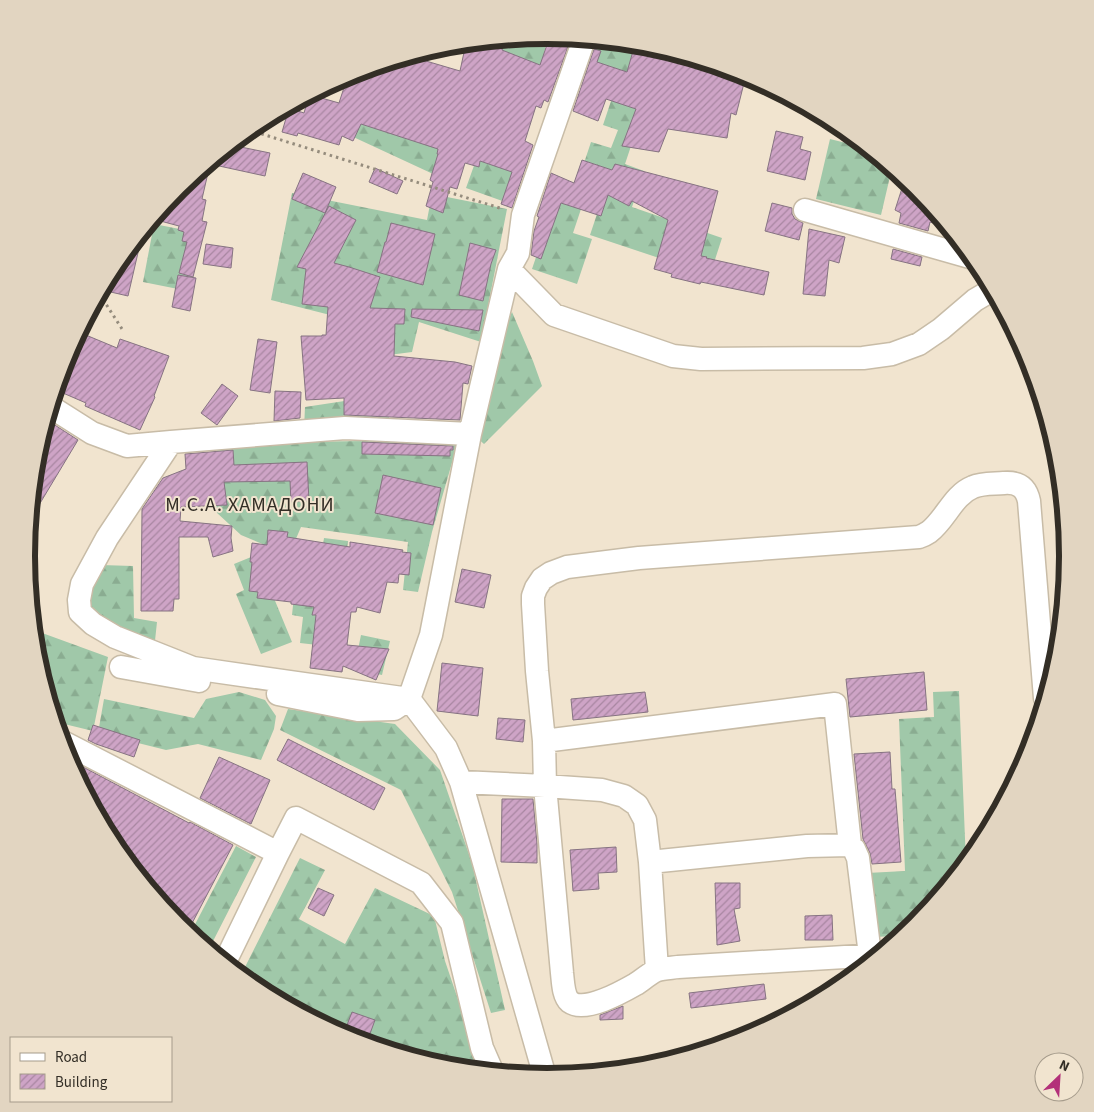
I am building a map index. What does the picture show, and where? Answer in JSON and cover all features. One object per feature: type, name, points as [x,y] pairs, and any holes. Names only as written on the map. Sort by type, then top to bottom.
[{"type":"lane","points":[[121,667],[358,710],[394,709],[409,699],[431,635],[470,434],[509,269],[518,253],[523,215],[582,45]]},
{"type":"lane","points":[[805,210],[960,254]]},
{"type":"lane","points":[[509,269],[554,315],[673,356],[701,359],[862,358],[892,354],[920,344],[942,329],[975,300],[986,293]]},
{"type":"lane","points":[[56,410],[92,433],[127,446],[345,428],[470,434]]},
{"type":"lane","points":[[171,442],[108,538],[82,584],[79,600],[80,612],[93,624],[115,637],[193,668],[409,699],[446,748],[461,782],[542,1068]]},
{"type":"lane","points":[[867,955],[656,970],[636,984],[608,998],[583,1006],[570,1002],[565,994],[562,973],[545,786],[544,741],[537,671],[533,596],[536,588],[542,579],[551,573],[567,567],[639,558],[919,538],[929,532],[940,521],[952,504],[965,491],[974,486],[1013,482],[1028,494],[1044,681]]},
{"type":"lane","points":[[544,741],[835,704],[850,845],[858,858],[873,950]]},
{"type":"lane","points":[[72,746],[278,853]]},
{"type":"lane","points":[[461,782],[602,790],[624,796],[638,805],[646,820],[656,970]]},
{"type":"lane","points":[[228,956],[296,818],[421,883],[452,923],[482,1048],[489,1065]]},
{"type":"lane","points":[[650,862],[807,846],[850,845]]},
{"type":"path","points":[[259,133],[523,215]]},
{"type":"path","points":[[105,299],[104,301],[124,332]]},
{"type":"green space","points":[[546,44],[541,67],[507,57],[491,47]]},
{"type":"green space","points":[[596,46],[648,54],[634,137],[625,164],[644,171],[632,207],[722,238],[710,275],[590,235],[607,184],[580,175],[591,142],[611,148],[618,130],[603,125],[615,89],[585,79]]},
{"type":"green space","points":[[352,88],[465,140],[446,180],[349,135]]},
{"type":"green space","points":[[486,132],[527,148],[508,203],[466,188]]},
{"type":"green space","points":[[830,139],[851,144],[890,176],[881,215],[816,199]]},
{"type":"green space","points":[[562,180],[588,188],[573,233],[592,239],[577,284],[532,269]]},
{"type":"green space","points":[[292,193],[427,220],[432,194],[507,209],[481,342],[419,322],[412,352],[389,355],[389,427],[304,429],[305,407],[351,400],[342,318],[271,300]]},
{"type":"green space","points":[[157,225],[200,233],[188,291],[143,282],[153,229]]},
{"type":"green space","points":[[512,312],[542,386],[484,444],[475,436],[498,340]]},
{"type":"green space","points":[[440,440],[458,442],[432,532],[418,592],[403,590],[408,542],[301,527],[289,555],[241,535],[216,512],[217,443]]},
{"type":"green space","points":[[324,538],[348,541],[335,647],[300,643],[303,617],[292,615],[298,558],[321,560]]},
{"type":"green space","points":[[268,550],[271,591],[292,642],[261,654],[236,594],[244,590],[234,564]]},
{"type":"green space","points":[[101,565],[133,566],[134,618],[157,622],[154,650],[85,608]]},
{"type":"green space","points":[[41,632],[108,657],[93,731],[63,724],[52,689]]},
{"type":"green space","points":[[361,635],[390,641],[382,675],[354,669]]},
{"type":"green space","points":[[959,691],[965,851],[932,894],[890,936],[870,937],[867,873],[905,871],[899,719],[934,717],[933,692]]},
{"type":"green space","points":[[239,692],[265,700],[276,716],[274,729],[261,760],[198,744],[166,750],[98,733],[104,699],[194,718],[206,699]]},
{"type":"green space","points":[[288,709],[395,724],[440,770],[472,863],[505,1010],[491,1013],[452,892],[401,790],[280,730]]},
{"type":"green space","points":[[236,846],[256,857],[212,943],[194,927]]},
{"type":"green space","points":[[300,858],[325,870],[299,919],[345,944],[375,888],[434,916],[445,961],[465,1020],[476,1063],[414,1051],[351,1029],[291,999],[244,969]]},
{"type":"building","points":[[547,44],[569,45],[548,102],[544,100],[541,108],[536,106],[525,141],[533,145],[512,208],[501,204],[512,172],[480,161],[479,167],[465,163],[457,189],[450,187],[443,213],[426,206],[433,182],[430,180],[438,149],[361,124],[353,141],[342,136],[339,145],[298,133],[297,136],[282,132],[287,116],[291,113],[296,110],[304,113],[306,105],[320,98],[339,103],[344,86],[414,61],[421,60],[460,71],[464,51],[503,46],[502,50],[540,65]]},
{"type":"building","points":[[594,49],[601,51],[597,62],[627,72],[633,51],[680,61],[744,83],[736,115],[731,113],[727,138],[668,129],[659,152],[622,146],[636,109],[606,99],[598,121],[573,111]]},
{"type":"building","points":[[776,131],[803,137],[800,149],[811,152],[805,180],[767,171]]},
{"type":"building","points":[[240,147],[270,153],[265,176],[216,165]]},
{"type":"building","points":[[582,160],[612,170],[615,164],[718,191],[701,256],[769,272],[764,295],[701,282],[700,284],[671,277],[672,274],[654,269],[668,220],[632,201],[629,206],[608,195],[601,216],[561,203],[541,259],[531,255],[534,231],[539,217],[537,216],[551,173],[574,183]]},
{"type":"building","points":[[375,168],[403,181],[397,194],[369,182]]},
{"type":"building","points":[[208,172],[202,199],[206,200],[202,221],[207,222],[193,277],[179,273],[187,242],[182,241],[184,232],[178,230],[179,226],[160,221]]},
{"type":"building","points":[[303,173],[336,187],[325,213],[292,199]]},
{"type":"building","points":[[902,188],[937,224],[930,222],[928,231],[899,223],[901,213],[895,210]]},
{"type":"building","points":[[772,203],[792,208],[792,214],[795,219],[803,223],[799,240],[765,231]]},
{"type":"building","points":[[329,206],[356,220],[334,263],[380,277],[370,308],[405,309],[404,324],[395,324],[394,356],[455,362],[472,366],[468,384],[463,383],[460,420],[344,415],[344,398],[306,400],[301,336],[326,335],[328,307],[302,304],[306,269],[297,267]]},
{"type":"building","points":[[391,223],[435,234],[423,285],[377,272]]},
{"type":"building","points":[[809,229],[845,237],[839,263],[829,260],[825,296],[803,294]]},
{"type":"building","points":[[470,243],[496,250],[483,301],[459,295]]},
{"type":"building","points":[[206,244],[233,248],[231,268],[203,264]]},
{"type":"building","points":[[140,246],[128,296],[109,292]]},
{"type":"building","points":[[893,249],[922,257],[920,266],[891,259]]},
{"type":"building","points":[[178,275],[196,278],[190,311],[172,307]]},
{"type":"building","points":[[412,309],[483,310],[479,331],[411,317]]},
{"type":"building","points":[[86,335],[117,348],[120,339],[169,356],[155,397],[140,430],[85,406],[86,403],[62,392]]},
{"type":"building","points":[[258,339],[277,342],[270,393],[250,390]]},
{"type":"building","points":[[222,384],[238,396],[217,425],[201,413]]},
{"type":"building","points":[[275,391],[301,392],[300,418],[274,421]]},
{"type":"building","points":[[52,423],[78,440],[37,508],[39,489]]},
{"type":"building","points":[[362,442],[453,446],[453,450],[450,450],[450,456],[362,454]]},
{"type":"building","points":[[233,450],[234,465],[307,462],[309,501],[291,502],[290,481],[224,482],[227,505],[181,507],[180,521],[232,526],[233,551],[213,557],[208,537],[179,537],[179,599],[174,599],[173,611],[141,611],[142,509],[163,478],[186,469],[185,454]]},
{"type":"building","points":[[383,475],[441,488],[433,525],[375,513]]},
{"type":"building","points":[[268,530],[288,532],[287,537],[350,547],[350,542],[403,550],[402,552],[411,553],[409,575],[399,574],[398,583],[387,582],[380,613],[357,607],[356,612],[351,612],[347,645],[389,649],[376,680],[343,666],[342,672],[310,668],[316,615],[312,615],[314,607],[257,598],[258,592],[249,591],[252,543],[267,545]]},
{"type":"building","points":[[462,569],[491,575],[484,608],[455,602]]},
{"type":"building","points":[[442,663],[483,668],[478,716],[437,711]]},
{"type":"building","points":[[924,672],[927,710],[850,717],[846,679]]},
{"type":"building","points":[[645,692],[648,712],[573,720],[571,699]]},
{"type":"building","points":[[498,718],[525,720],[523,742],[496,739]]},
{"type":"building","points":[[93,725],[140,740],[134,757],[88,740]]},
{"type":"building","points":[[288,739],[385,788],[374,810],[277,760]]},
{"type":"building","points":[[890,752],[892,789],[895,789],[901,862],[872,864],[870,853],[863,839],[854,754]]},
{"type":"building","points":[[219,757],[270,780],[251,824],[200,798]]},
{"type":"building","points":[[80,766],[189,823],[233,845],[192,924],[162,894],[121,840]]},
{"type":"building","points":[[502,799],[533,799],[537,863],[501,862]]},
{"type":"building","points":[[616,847],[617,872],[598,873],[599,889],[573,891],[570,850]]},
{"type":"building","points":[[715,883],[740,883],[740,908],[734,909],[740,941],[717,945]]},
{"type":"building","points":[[318,888],[334,895],[324,916],[308,908]]},
{"type":"building","points":[[832,915],[833,940],[805,940],[805,916]]},
{"type":"building","points":[[764,984],[766,999],[691,1008],[689,993]]},
{"type":"building","points":[[623,1006],[623,1019],[600,1020],[600,1015]]},
{"type":"building","points":[[352,1012],[375,1020],[369,1036],[346,1027]]},
{"type":"district","name":"М.С.А. ХАМАДОНИ","points":[[250,505]]}]
